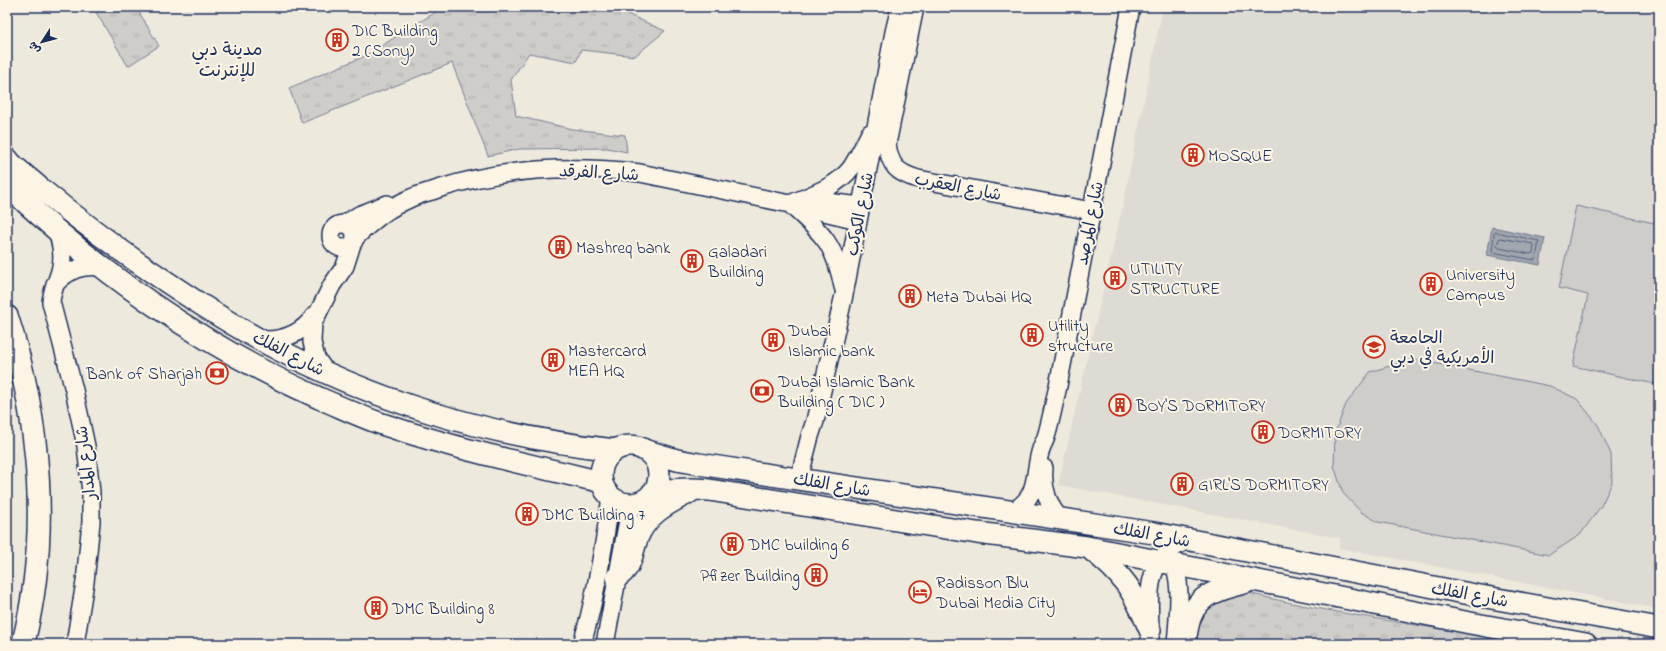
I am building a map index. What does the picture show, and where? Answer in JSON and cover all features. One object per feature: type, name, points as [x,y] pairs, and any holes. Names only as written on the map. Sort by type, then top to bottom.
[{"type":"main road","points":[[7,317],[19,357],[27,396],[38,478],[39,521],[37,564],[34,595],[23,644]]},
{"type":"street","name":"شارع الكوكب","points":[[806,480],[817,434],[816,421],[844,295],[900,7]]},
{"type":"street","name":"شارع العقرب","points":[[915,7],[887,144],[889,157],[895,168],[905,176],[918,179],[1092,211]]},
{"type":"street","name":"شارع المرصد","points":[[1013,511],[1023,504],[1030,495],[1037,476],[1040,451],[1046,439],[1058,386],[1131,7]]},
{"type":"street","points":[[844,295],[838,264],[830,246],[814,226],[790,204],[834,184],[843,177],[851,168],[878,117]]},
{"type":"street","name":"شارع الفلك","points":[[8,161],[118,248],[209,309],[261,340],[325,371],[394,400],[437,415],[481,427],[570,445],[615,450]]},
{"type":"street","name":"شارع الفرقد","points":[[344,224],[375,208],[453,185],[506,174],[541,170],[616,170],[660,176],[790,204],[860,213]]},
{"type":"street","name":"شارع الفلك","points":[[7,186],[102,267],[164,312],[209,341],[255,367],[384,425],[473,452],[606,489]]},
{"type":"street","name":"شارع الفرقد","points":[[354,241],[380,216],[409,199]]},
{"type":"street","points":[[261,340],[273,340],[295,334],[311,322],[332,284],[345,266],[354,241],[354,230],[344,224],[339,225],[333,230],[331,238],[334,244],[336,264],[332,284]]},
{"type":"street","name":"شارع المدار","points":[[57,230],[61,244],[62,258],[60,272],[54,285],[51,302],[74,390],[87,455],[91,492],[91,522],[81,611],[75,644]]},
{"type":"street","points":[[334,244],[341,248],[349,247],[354,241]]},
{"type":"street","points":[[54,285],[64,275],[76,268],[89,266],[102,267]]},
{"type":"street","points":[[317,313],[311,332],[312,342],[316,358],[325,371]]},
{"type":"street","name":"شارع المرصد","points":[[1046,439],[1047,447],[1044,488],[1050,505],[1059,518]]},
{"type":"street","points":[[582,644],[594,602],[604,550],[606,489],[602,467],[609,454],[615,450],[629,446],[644,450],[650,454],[658,468],[656,486],[652,494],[639,502],[632,504],[624,503],[606,489]]},
{"type":"street","name":"شارع الفلك","points":[[644,450],[688,462],[1154,533],[1475,595],[1659,628]]},
{"type":"street","name":"شارع الفلك","points":[[652,494],[669,489],[696,489],[978,533],[1167,558],[1252,580],[1483,626],[1586,644]]},
{"type":"street","points":[[617,577],[623,573],[631,563],[640,533],[647,520],[658,510],[696,489]]},
{"type":"street","points":[[605,644],[632,504]]},
{"type":"street","points":[[1154,533],[1167,558],[1178,587],[1176,644]]},
{"type":"street","points":[[1150,637],[1150,587],[1153,573],[1167,558],[1189,540]]},
{"type":"street","points":[[1087,547],[1112,566],[1124,580],[1139,604],[1150,637]]},
{"type":"street","points":[[1184,644],[1191,616],[1199,602],[1216,591],[1252,580]]},
{"type":"shaded area","name":"الجامعة الأمريكية في دبي","points":[[1163,7],[1659,7],[1659,609],[1339,548],[1340,538],[1058,485],[1122,209]]},
{"type":"green space","points":[[93,7],[136,7],[159,46],[128,66]]},
{"type":"green space","points":[[438,7],[605,7],[616,9],[665,31],[635,56],[581,50],[576,62],[529,53],[511,80],[516,116],[572,129],[625,135],[627,152],[607,148],[519,149],[488,156],[452,63],[302,123],[289,88],[365,56],[439,10]]},
{"type":"green space","points":[[1576,206],[1659,224],[1659,385],[1573,366],[1588,295],[1559,288]]},
{"type":"green space","points":[[1413,359],[1550,386],[1577,399],[1598,425],[1611,454],[1612,483],[1601,506],[1580,535],[1549,555],[1378,522],[1361,512],[1343,493],[1334,466],[1335,433],[1346,404],[1370,372]]},
{"type":"green space","points":[[1244,592],[1315,608],[1529,644],[1188,644],[1191,628],[1212,602]]},
{"type":"water","points":[[1492,227],[1545,238],[1540,265],[1487,255]]},
{"type":"place","name":"DIC Building 2 (Sony)","points":[[337,40]]},
{"type":"place","name":"MOSQUE","points":[[1193,155]]},
{"type":"place","name":"Mashreq bank","points":[[560,247]]},
{"type":"place","name":"Galadari Building","points":[[692,261]]},
{"type":"place","name":"UTILITY STRUCTURE","points":[[1115,278]]},
{"type":"place","name":"University Campus","points":[[1431,284]]},
{"type":"place","name":"Meta Dubai HQ","points":[[910,296]]},
{"type":"place","name":"Utility structure","points":[[1032,335]]},
{"type":"place","name":"Dubai Islamic bank","points":[[773,340]]},
{"type":"place","name":"الجامعة الأمريكية في دبي","points":[[1374,347]]},
{"type":"place","name":"Mastercard MEA HQ","points":[[553,360]]},
{"type":"place","name":"Bank of Sharjah","points":[[217,373]]},
{"type":"place","name":"Dubai Islamic Bank Building ( DIC )","points":[[762,391]]},
{"type":"place","name":"BOY'S DORMITORY","points":[[1120,405]]},
{"type":"place","name":"DORMITORY","points":[[1263,432]]},
{"type":"place","name":"GIRL'S DORMITORY","points":[[1182,484]]},
{"type":"place","name":"DMC Building 7","points":[[527,514]]},
{"type":"place","name":"DMC building 6","points":[[732,544]]},
{"type":"place","name":"Pfizer Building","points":[[816,575]]},
{"type":"place","name":"Radisson Blu Dubai Media City","points":[[920,592]]},
{"type":"place","name":"DMC Building 8","points":[[376,608]]},
{"type":"district","name":"مدينة دبي للإنترنت","points":[[227,59]]}]
